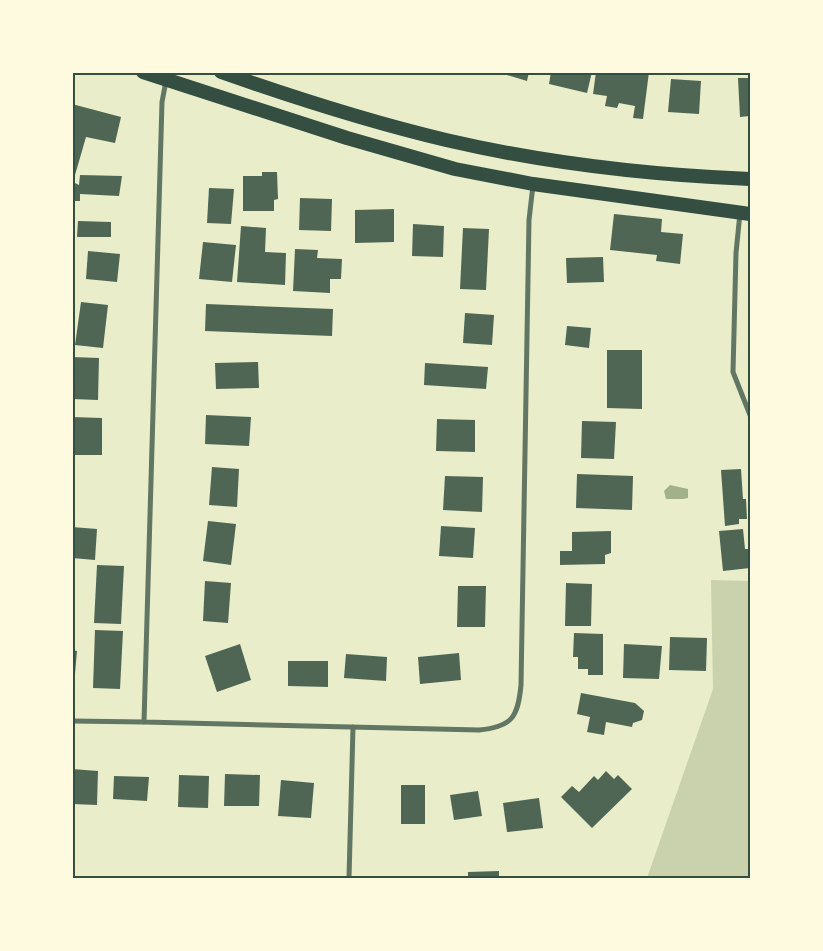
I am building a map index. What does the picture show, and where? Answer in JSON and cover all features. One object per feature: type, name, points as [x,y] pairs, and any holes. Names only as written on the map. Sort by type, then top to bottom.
[{"type":"highway","points":[[142,72],[381,148],[455,169],[532,184],[745,214]]},
{"type":"highway","points":[[221,72],[293,97],[377,122],[465,144],[579,164],[709,177],[750,179]]},
{"type":"street","points":[[144,722],[162,102],[166,81]]},
{"type":"street","points":[[72,721],[479,730],[496,729],[511,719],[519,705],[522,656],[529,220],[532,184]]},
{"type":"street","points":[[745,214],[736,253],[733,372],[750,416]]},
{"type":"street","points":[[349,878],[353,727]]},
{"type":"shaded area","points":[[670,485],[688,489],[688,498],[666,499],[664,491]]},
{"type":"shaded area","points":[[711,580],[750,581],[750,878],[647,878],[713,689]]},
{"type":"building","points":[[497,72],[529,72],[527,81]]},
{"type":"building","points":[[551,72],[592,72],[587,93],[549,84]]},
{"type":"building","points":[[596,72],[649,72],[643,119],[633,118],[635,106],[619,103],[617,108],[605,106],[607,96],[593,94]]},
{"type":"building","points":[[738,78],[750,78],[750,116],[740,117]]},
{"type":"building","points":[[671,79],[701,81],[699,114],[668,112]]},
{"type":"building","points":[[72,104],[121,117],[115,143],[86,137],[73,182],[79,185],[80,175],[122,176],[119,196],[80,194],[80,201],[72,201]]},
{"type":"building","points":[[262,172],[277,172],[278,199],[274,200],[274,211],[243,211],[243,176],[262,176]]},
{"type":"building","points":[[209,188],[234,189],[231,224],[207,223]]},
{"type":"building","points":[[300,198],[332,199],[331,231],[299,230]]},
{"type":"building","points":[[394,209],[394,242],[355,243],[355,210]]},
{"type":"building","points":[[614,214],[662,219],[661,232],[683,234],[680,264],[656,261],[657,255],[610,250]]},
{"type":"building","points":[[78,221],[111,222],[111,237],[77,237]]},
{"type":"building","points":[[413,224],[444,226],[443,257],[412,256]]},
{"type":"building","points":[[241,226],[266,228],[265,252],[286,253],[285,285],[237,282]]},
{"type":"building","points":[[463,228],[489,229],[486,290],[460,289]]},
{"type":"building","points":[[203,242],[236,245],[232,282],[199,279]]},
{"type":"building","points":[[295,249],[318,250],[317,258],[342,259],[341,279],[330,279],[330,293],[293,291]]},
{"type":"building","points":[[88,251],[120,254],[117,282],[86,279]]},
{"type":"building","points":[[603,257],[604,282],[567,283],[566,258]]},
{"type":"building","points":[[81,302],[108,305],[103,348],[75,345]]},
{"type":"building","points":[[206,304],[333,309],[332,336],[205,331]]},
{"type":"building","points":[[465,313],[494,315],[492,345],[463,343]]},
{"type":"building","points":[[567,326],[591,328],[589,348],[565,345]]},
{"type":"building","points":[[607,350],[642,350],[642,409],[607,408]]},
{"type":"building","points":[[72,357],[99,358],[98,400],[72,399]]},
{"type":"building","points":[[258,362],[259,388],[216,389],[215,363]]},
{"type":"building","points":[[425,363],[488,367],[486,389],[424,385]]},
{"type":"building","points":[[206,415],[251,417],[249,446],[205,444]]},
{"type":"building","points":[[72,417],[102,418],[102,455],[72,455]]},
{"type":"building","points":[[437,419],[475,420],[475,452],[436,451]]},
{"type":"building","points":[[582,421],[616,422],[614,459],[581,458]]},
{"type":"building","points":[[212,467],[239,469],[237,507],[209,505]]},
{"type":"building","points":[[741,469],[743,499],[746,499],[747,519],[739,519],[739,524],[725,526],[721,470]]},
{"type":"building","points":[[577,474],[633,476],[632,510],[576,508]]},
{"type":"building","points":[[445,476],[483,477],[482,512],[443,510]]},
{"type":"building","points":[[208,521],[236,524],[231,565],[203,561]]},
{"type":"building","points":[[441,526],[475,528],[473,558],[439,556]]},
{"type":"building","points":[[72,527],[97,529],[95,560],[72,558]]},
{"type":"building","points":[[743,529],[745,549],[750,549],[750,568],[723,571],[719,531]]},
{"type":"building","points":[[611,531],[611,553],[605,555],[605,564],[560,565],[560,551],[572,551],[572,532]]},
{"type":"building","points":[[97,565],[124,566],[121,624],[94,623]]},
{"type":"building","points":[[205,581],[231,583],[228,623],[203,621]]},
{"type":"building","points":[[566,583],[592,584],[591,626],[565,626]]},
{"type":"building","points":[[458,586],[486,586],[485,627],[457,627]]},
{"type":"building","points":[[95,630],[123,631],[120,689],[93,688]]},
{"type":"building","points":[[574,633],[603,634],[603,675],[588,675],[588,669],[578,669],[578,657],[573,657]]},
{"type":"building","points":[[670,637],[707,638],[706,671],[669,670]]},
{"type":"building","points":[[240,644],[251,680],[217,692],[205,656]]},
{"type":"building","points":[[624,644],[662,646],[659,679],[623,678]]},
{"type":"building","points":[[72,650],[77,651],[74,685],[72,685]]},
{"type":"building","points":[[459,653],[461,680],[420,684],[418,657]]},
{"type":"building","points":[[346,654],[387,657],[386,681],[344,678]]},
{"type":"building","points":[[288,661],[328,661],[328,687],[288,686]]},
{"type":"building","points":[[581,693],[635,703],[644,711],[642,720],[633,723],[632,727],[606,722],[604,735],[587,732],[590,717],[577,714]]},
{"type":"building","points":[[72,769],[98,771],[97,805],[72,804]]},
{"type":"building","points":[[606,771],[614,779],[618,775],[632,789],[592,828],[561,797],[572,786],[579,792],[594,776],[598,780]]},
{"type":"building","points":[[225,774],[260,775],[259,806],[224,806]]},
{"type":"building","points":[[179,775],[209,776],[208,808],[178,807]]},
{"type":"building","points":[[114,776],[149,777],[147,801],[113,799]]},
{"type":"building","points":[[281,780],[314,783],[311,818],[278,816]]},
{"type":"building","points":[[401,785],[425,785],[425,824],[401,824]]},
{"type":"building","points":[[478,791],[482,816],[454,820],[450,795]]},
{"type":"building","points":[[539,798],[543,828],[507,832],[503,803]]},
{"type":"building","points":[[499,871],[499,878],[468,878],[468,872]]}]
